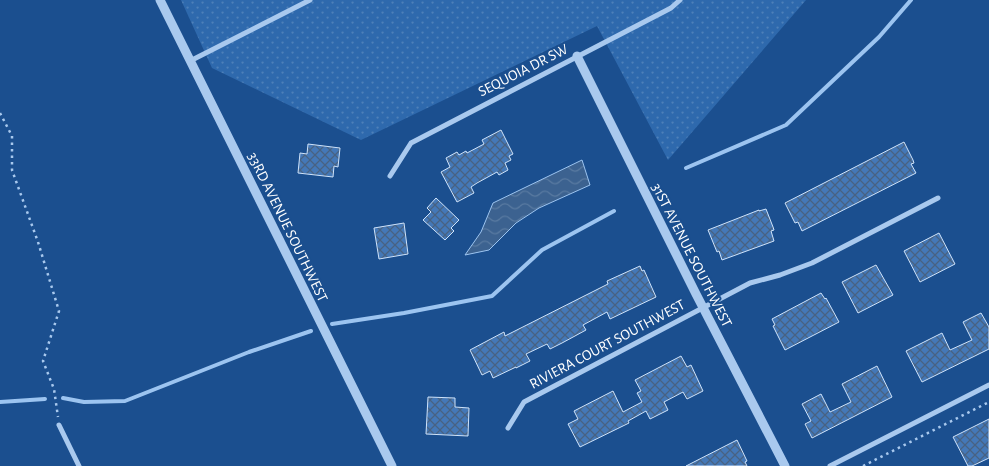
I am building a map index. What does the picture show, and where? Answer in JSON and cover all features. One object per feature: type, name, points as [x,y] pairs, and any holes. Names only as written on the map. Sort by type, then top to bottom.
[{"type":"street","name":"33RD AVENUE SOUTHWEST","points":[[160,0],[392,466]]},
{"type":"street","points":[[190,61],[310,0]]},
{"type":"street","name":"SEQUOIA DR SW","points":[[390,176],[411,142],[670,8],[680,0]]},
{"type":"street","name":"31ST AVENUE SOUTHWEST","points":[[577,56],[703,308],[785,466]]},
{"type":"street","name":"RIVIERA COURT SOUTHWEST","points":[[508,428],[524,402],[750,283],[780,275],[812,263],[938,198]]},
{"type":"street","points":[[830,466],[989,385]]},
{"type":"street","points":[[59,425],[79,466]]},
{"type":"path","points":[[0,113],[12,136],[12,170],[38,242],[59,311],[43,361],[54,389],[59,425]]},
{"type":"path","points":[[863,466],[989,402]]},
{"type":"shaded area","points":[[181,0],[806,0],[668,160],[597,26],[361,140],[212,68]]},
{"type":"water","points":[[582,160],[590,185],[539,208],[516,223],[489,250],[465,255],[481,232],[493,203]]},
{"type":"building","points":[[501,130],[513,154],[509,156],[511,160],[505,163],[508,170],[499,175],[497,172],[477,183],[471,187],[474,193],[457,202],[441,172],[450,167],[446,158],[457,152],[459,155],[466,151],[467,153],[484,144],[482,140]]},
{"type":"building","points":[[904,142],[913,160],[914,163],[911,164],[916,173],[802,231],[798,222],[795,223],[785,203]]},
{"type":"building","points":[[308,144],[340,148],[338,167],[334,166],[333,177],[298,173],[300,153],[307,154]]},
{"type":"building","points":[[436,198],[459,220],[451,228],[454,231],[445,240],[423,220],[431,212],[427,208]]},
{"type":"building","points":[[766,209],[774,230],[771,231],[774,241],[722,260],[708,230]]},
{"type":"building","points":[[404,223],[408,254],[379,259],[374,228]]},
{"type":"building","points":[[939,233],[955,264],[920,282],[904,251]]},
{"type":"building","points":[[876,265],[893,295],[858,313],[842,282]]},
{"type":"building","points":[[640,266],[642,271],[644,270],[656,297],[610,319],[607,312],[583,325],[586,330],[562,343],[550,349],[547,344],[526,354],[530,361],[516,368],[493,378],[490,371],[482,375],[470,350],[504,332],[505,336],[608,284],[607,281]]},
{"type":"building","points":[[821,293],[826,298],[839,322],[785,350],[773,326],[775,325],[772,319]]},
{"type":"building","points":[[981,313],[989,327],[989,349],[922,382],[906,351],[942,333],[950,350],[972,340],[963,322]]},
{"type":"building","points":[[681,356],[687,367],[691,365],[703,391],[687,399],[683,392],[664,402],[668,410],[650,419],[646,411],[628,421],[629,423],[580,447],[568,424],[578,419],[574,411],[613,391],[623,412],[642,402],[637,393],[641,391],[635,380]]},
{"type":"building","points":[[877,366],[892,397],[812,438],[805,424],[811,421],[802,404],[821,394],[830,412],[851,402],[842,384]]},
{"type":"building","points":[[428,397],[455,398],[455,407],[469,408],[468,436],[426,434]]},
{"type":"building","points":[[989,419],[989,458],[968,466],[953,437]]},
{"type":"building","points":[[737,440],[747,461],[745,462],[747,466],[686,466]]},
{"type":"waterway","points":[[686,168],[786,125],[879,37],[911,0]]},
{"type":"waterway","points":[[332,324],[404,313],[492,296],[542,250],[614,211]]},
{"type":"waterway","points":[[63,398],[84,402],[125,401],[249,352],[311,331]]},
{"type":"waterway","points":[[0,402],[45,399]]}]
